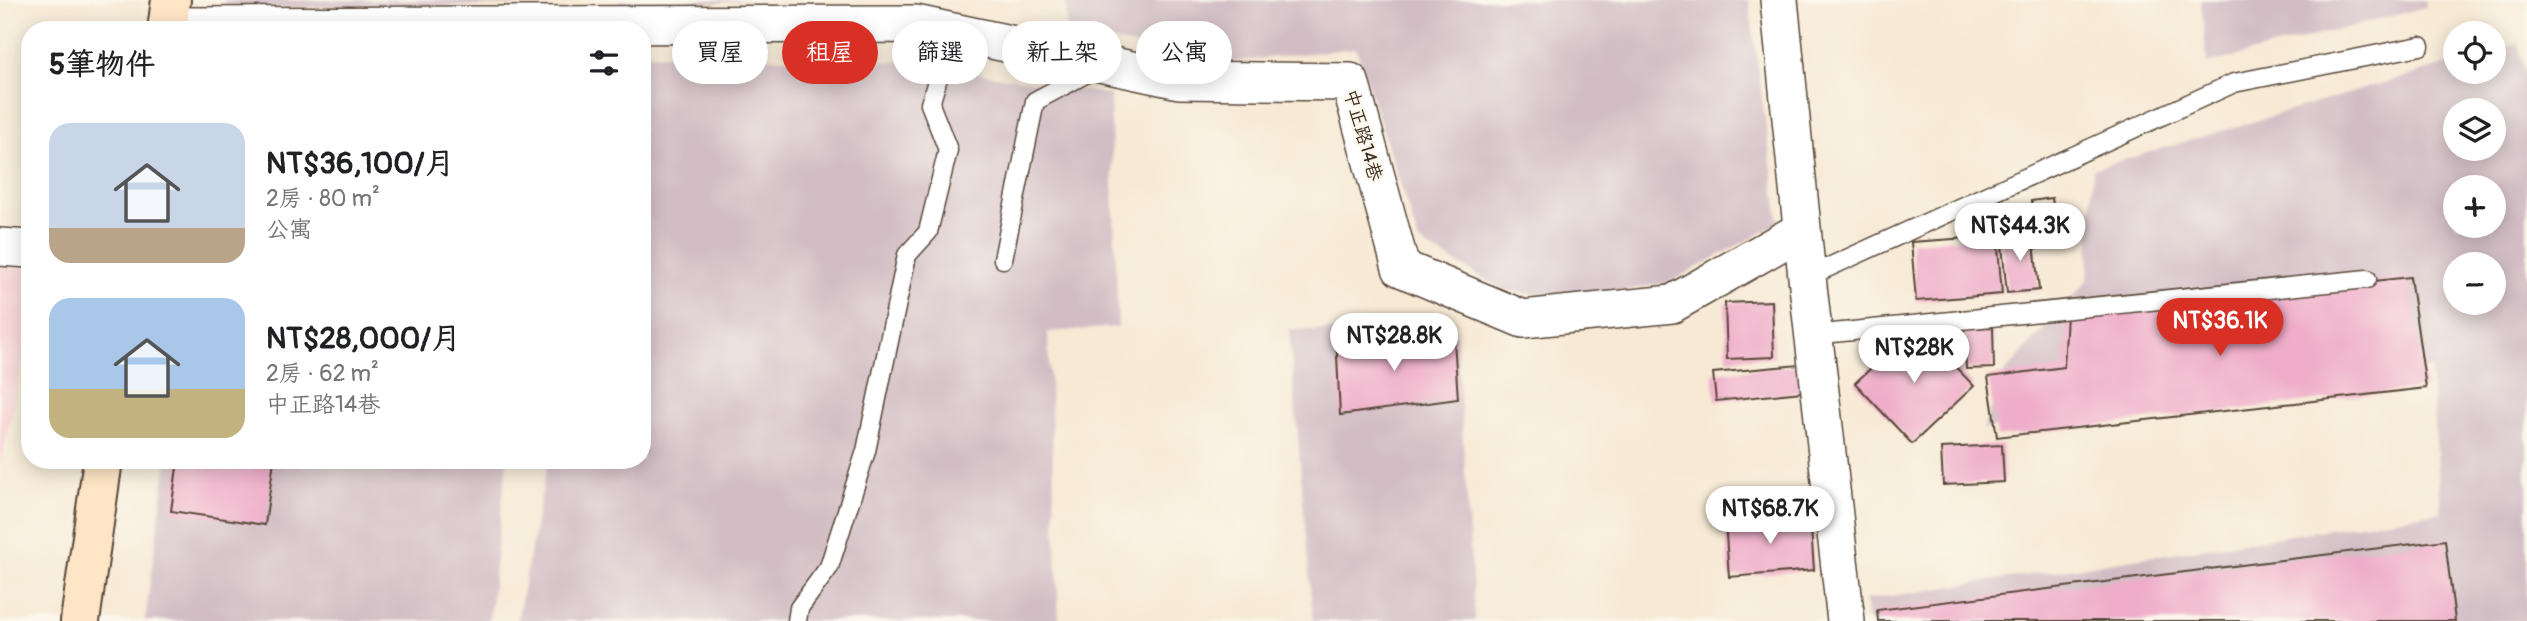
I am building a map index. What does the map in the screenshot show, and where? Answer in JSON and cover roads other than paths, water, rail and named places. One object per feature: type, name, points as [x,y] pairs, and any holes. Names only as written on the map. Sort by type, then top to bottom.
[{"type":"main road","points":[[80,621],[102,469]]},
{"type":"street","points":[[1779,0],[1813,335],[1846,621]]},
{"type":"street","name":"中正路14巷","points":[[168,19],[878,18],[897,21]]},
{"type":"street","name":"中正路14巷","points":[[1122,68],[1179,80],[1350,82],[1401,268],[1523,319],[1672,304],[1802,230]]},
{"type":"street","points":[[0,247],[21,248]]},
{"type":"lane","points":[[1807,277],[2234,83],[2420,46]]},
{"type":"lane","points":[[797,621],[799,608],[829,567],[866,451],[907,255],[928,232],[948,150],[930,104],[936,84]]},
{"type":"lane","points":[[1003,259],[1035,101],[1066,84]]},
{"type":"lane","points":[[1813,335],[2367,279]]}]
